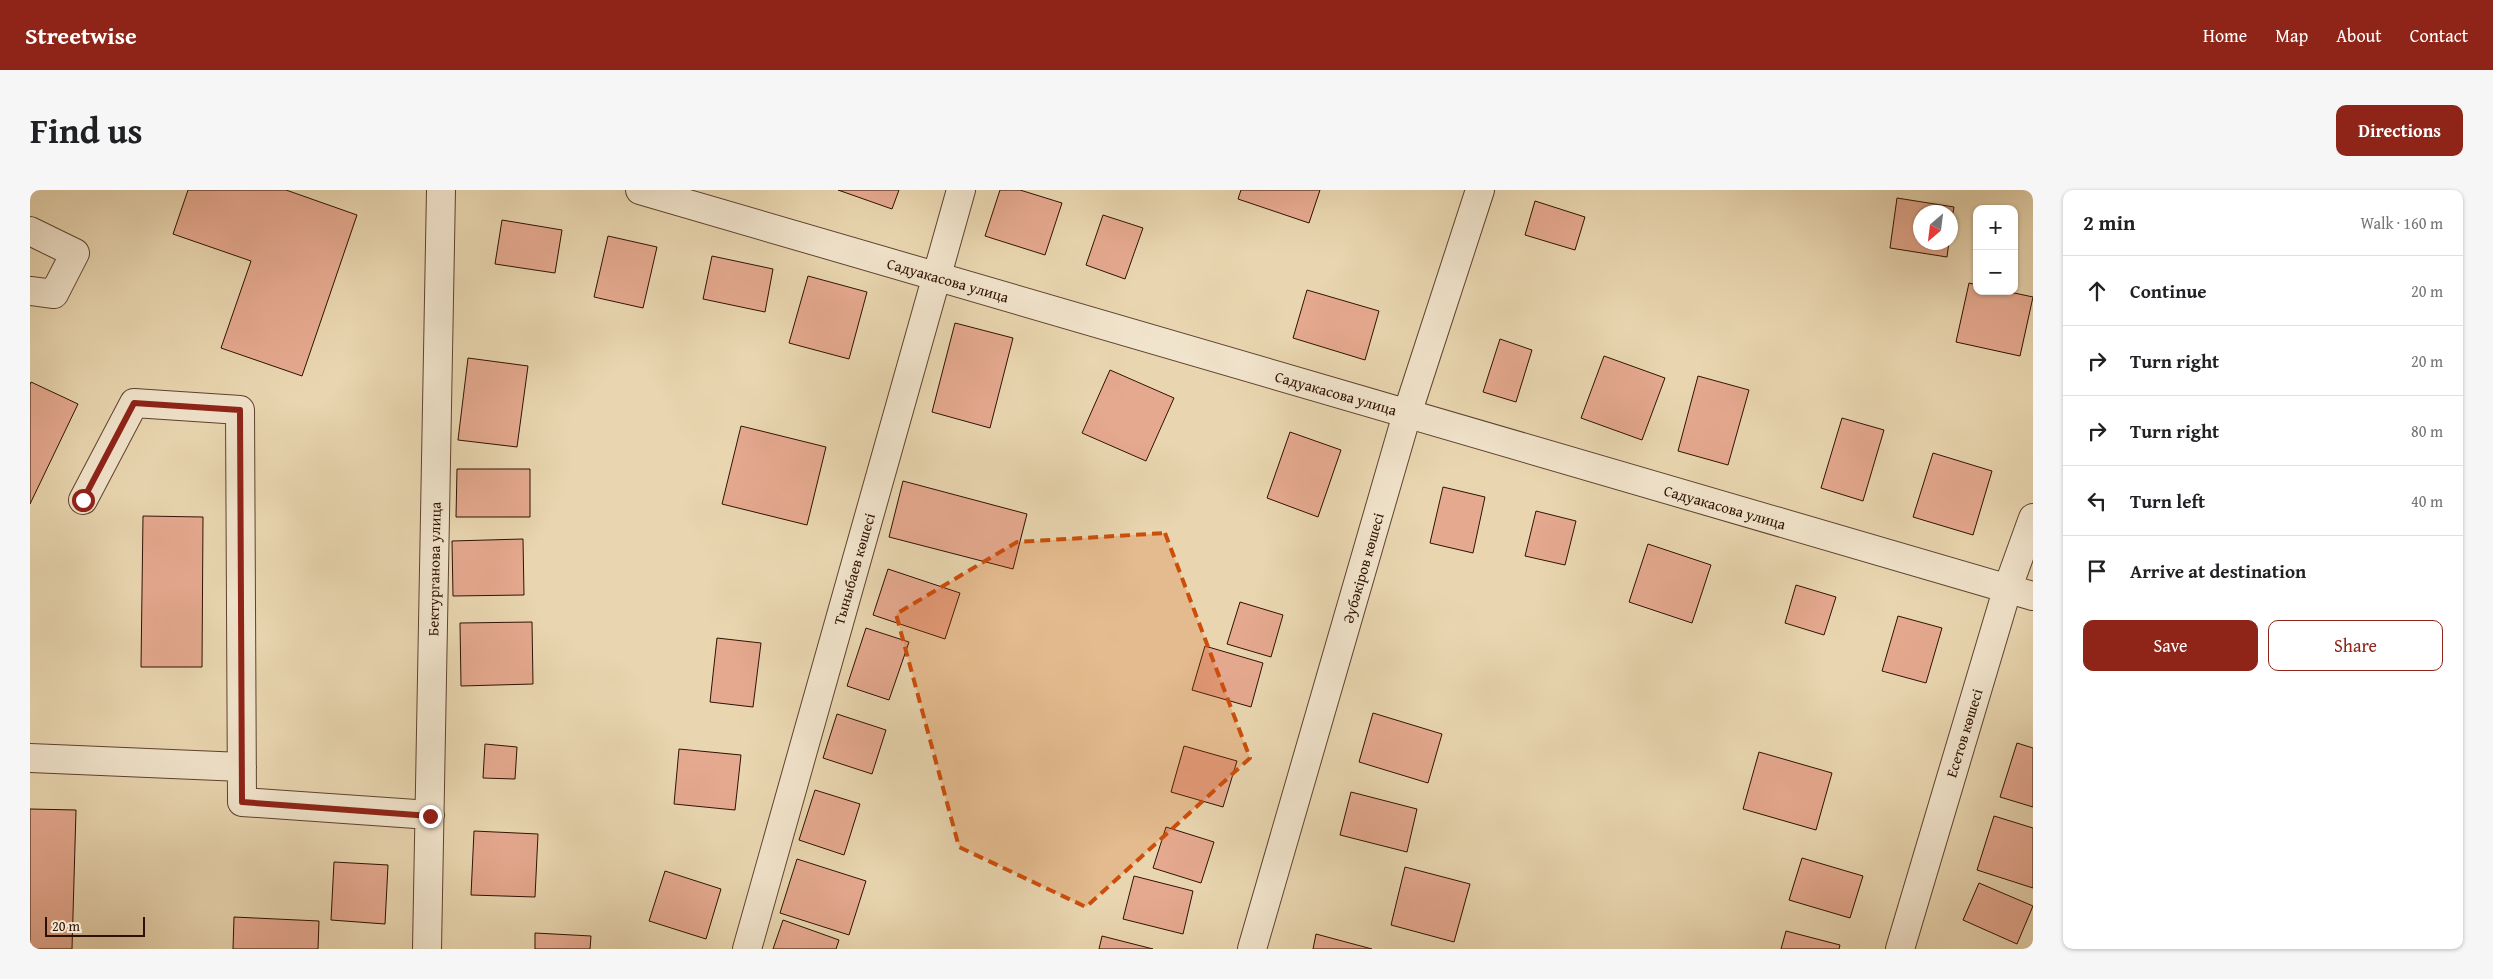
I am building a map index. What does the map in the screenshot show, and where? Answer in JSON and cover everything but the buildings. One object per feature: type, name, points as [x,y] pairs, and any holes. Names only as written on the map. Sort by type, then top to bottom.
[{"type":"street","name":"Бектурганова улица","points":[[428,949],[441,190]]},
{"type":"street","name":"Садуакасова улица","points":[[640,190],[2007,590],[2033,596]]},
{"type":"street","name":"Тыныбаев көшесі","points":[[747,949],[961,190]]},
{"type":"street","name":"Әубәкіров көшесі","points":[[1252,949],[1407,414],[1480,190]]},
{"type":"street","points":[[30,231],[75,253],[54,294],[30,291]]},
{"type":"street","points":[[83,500],[134,403],[240,410],[242,802],[430,816]]},
{"type":"street","name":"Есетов көшесі","points":[[1900,949],[2007,590],[2033,518]]},
{"type":"street","points":[[30,758],[242,767]]},
{"type":"highlighted area","points":[[1165,533],[1250,758],[1086,907],[959,847],[896,614],[1017,542]]},
{"type":"route","points":[[83,500],[134,403],[240,410],[242,802],[430,816]]}]
